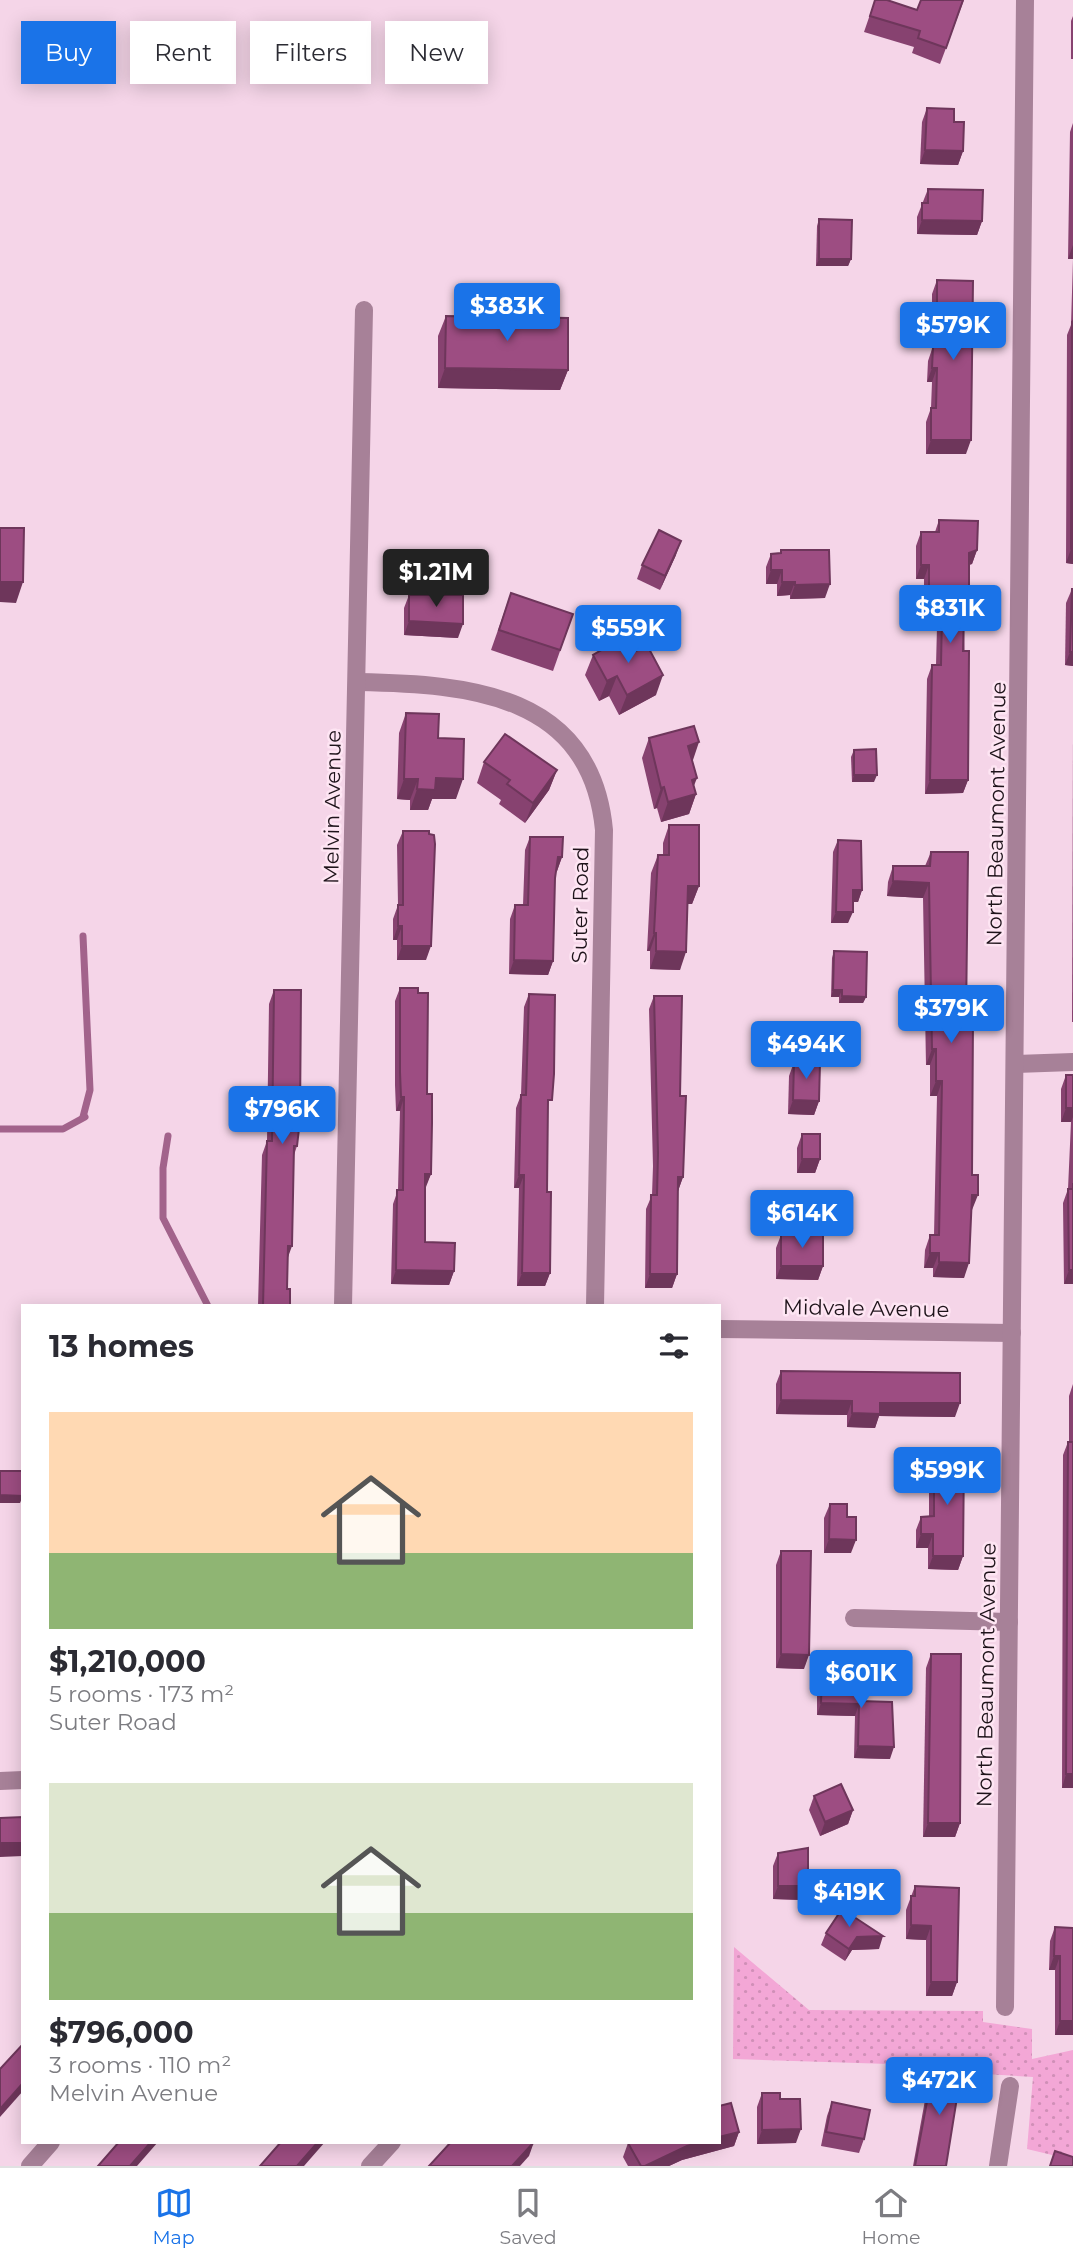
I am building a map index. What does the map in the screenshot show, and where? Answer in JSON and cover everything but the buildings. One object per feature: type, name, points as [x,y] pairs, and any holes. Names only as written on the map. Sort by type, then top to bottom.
[{"type":"street","name":"North Beaumont Avenue","points":[[1005,2007],[1026,0]]},
{"type":"street","name":"Melvin Avenue","points":[[343,1304],[364,310]]},
{"type":"street","name":"Suter Road","points":[[358,681],[418,683],[522,707],[566,736],[595,779],[604,830],[595,1304]]},
{"type":"street","points":[[1016,1064],[1073,1062]]},
{"type":"street","name":"Midvale Avenue","points":[[721,1329],[1012,1333]]},
{"type":"street","points":[[854,1618],[1009,1622]]},
{"type":"street","points":[[0,1781],[21,1780]]},
{"type":"street","points":[[998,2166],[1010,2086]]},
{"type":"street","points":[[30,2166],[49,2144]]},
{"type":"street","points":[[370,2166],[390,2144]]},
{"type":"shaded area","points":[[734,1947],[809,2010],[983,2011],[983,2022],[1032,2029],[1032,2059],[1073,2050],[1073,2160],[1027,2149],[1033,2077],[985,2074],[984,2067],[733,2059]]},
{"type":"waterway","points":[[83,936],[90,1090],[83,1117]]},
{"type":"waterway","points":[[0,1129],[63,1129],[85,1117]]},
{"type":"waterway","points":[[168,1136],[163,1168],[163,1218],[207,1304]]}]
